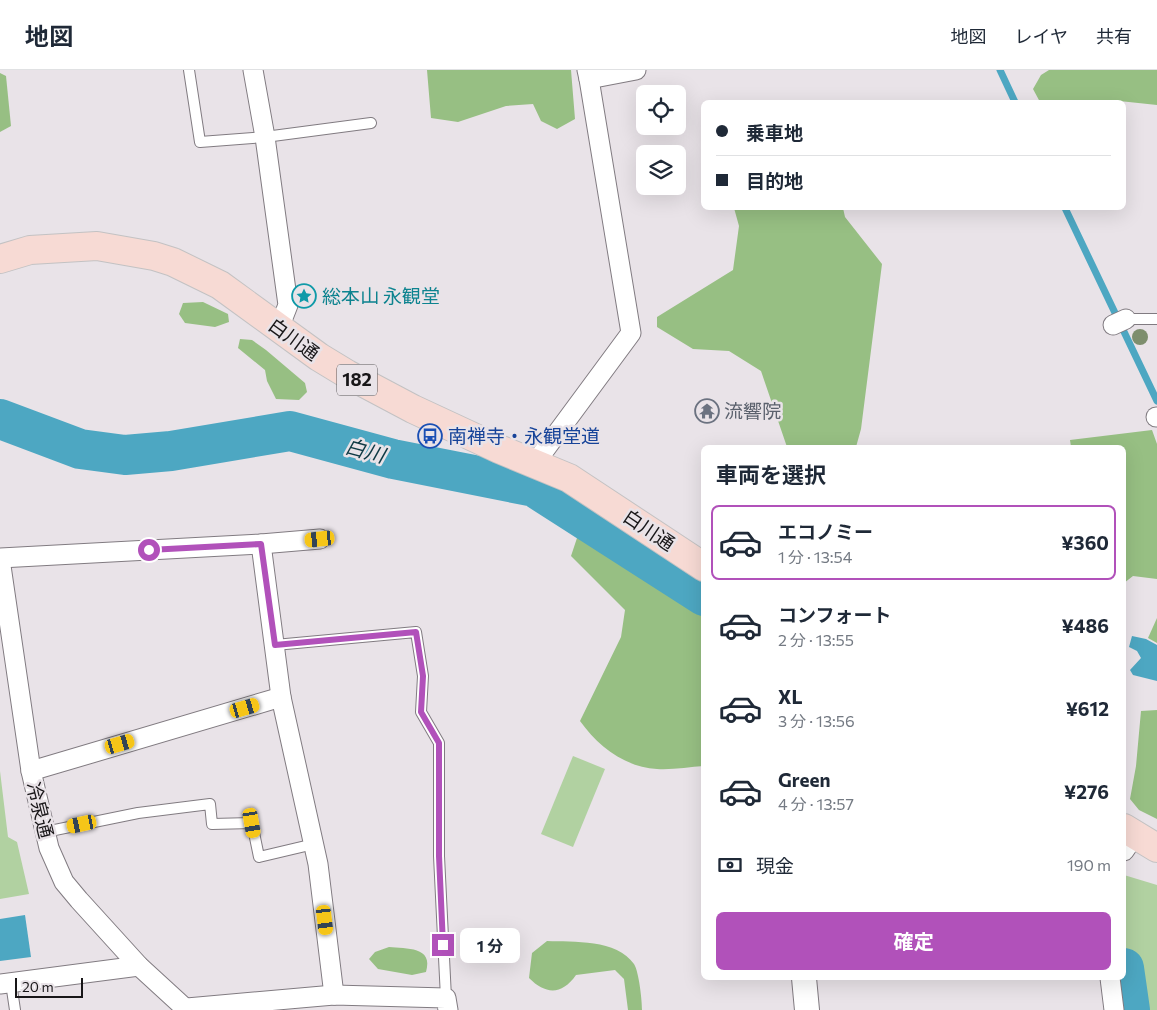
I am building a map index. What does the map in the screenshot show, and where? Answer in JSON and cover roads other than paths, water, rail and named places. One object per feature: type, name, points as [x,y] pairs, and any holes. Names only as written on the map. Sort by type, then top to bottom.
[{"type":"main road","name":"白川通","points":[[0,259],[30,250],[97,246],[154,256],[174,262],[220,285],[347,374],[413,410],[499,450],[570,478],[701,565]]},
{"type":"street","points":[[253,70],[265,137],[288,305],[279,328]]},
{"type":"street","points":[[535,463],[632,333],[588,74],[636,70]]},
{"type":"street","points":[[0,558],[320,539]]},
{"type":"street","points":[[261,544],[281,697],[314,844],[334,995]]},
{"type":"street","name":"冷泉通","points":[[0,558],[30,770],[45,832],[64,882],[139,966],[187,1009]]},
{"type":"street","points":[[30,770],[281,697]]},
{"type":"street","points":[[5,984],[139,966]]},
{"type":"street","points":[[804,980],[807,1010]]},
{"type":"street","points":[[1110,980],[1114,1010]]},
{"type":"street","points":[[187,1009],[334,995],[447,1004]]},
{"type":"lane","points":[[189,70],[200,142],[265,137],[371,123]]},
{"type":"lane","points":[[1119,322],[1157,319]]},
{"type":"lane","points":[[275,645],[416,632],[423,676],[421,712],[439,743],[439,856],[447,1004]]},
{"type":"lane","points":[[45,832],[138,812],[210,804],[212,824],[252,823],[258,857],[314,844]]},
{"type":"lane","points":[[5,984],[15,1010]]},
{"type":"water","points":[[1132,636],[1146,639],[1157,645],[1157,681],[1133,675],[1130,670],[1141,658],[1137,651],[1129,647]]},
{"type":"water","points":[[25,915],[31,957],[0,961],[0,919]]},
{"type":"waterway","points":[[1000,70],[1014,100]]},
{"type":"waterway","points":[[1066,210],[1157,401]]},
{"type":"waterway","name":"白川","points":[[0,419],[80,449],[125,455],[171,451],[290,431],[393,459],[534,487],[701,594]]},
{"type":"waterway","name":"白川","points":[[1126,980],[1130,1010]]},
{"type":"place","name":"総本山 永観堂","points":[[304,296]]},
{"type":"place","name":"流響院","points":[[707,411]]},
{"type":"place","name":"南禅寺・永観堂道","points":[[430,436]]}]
